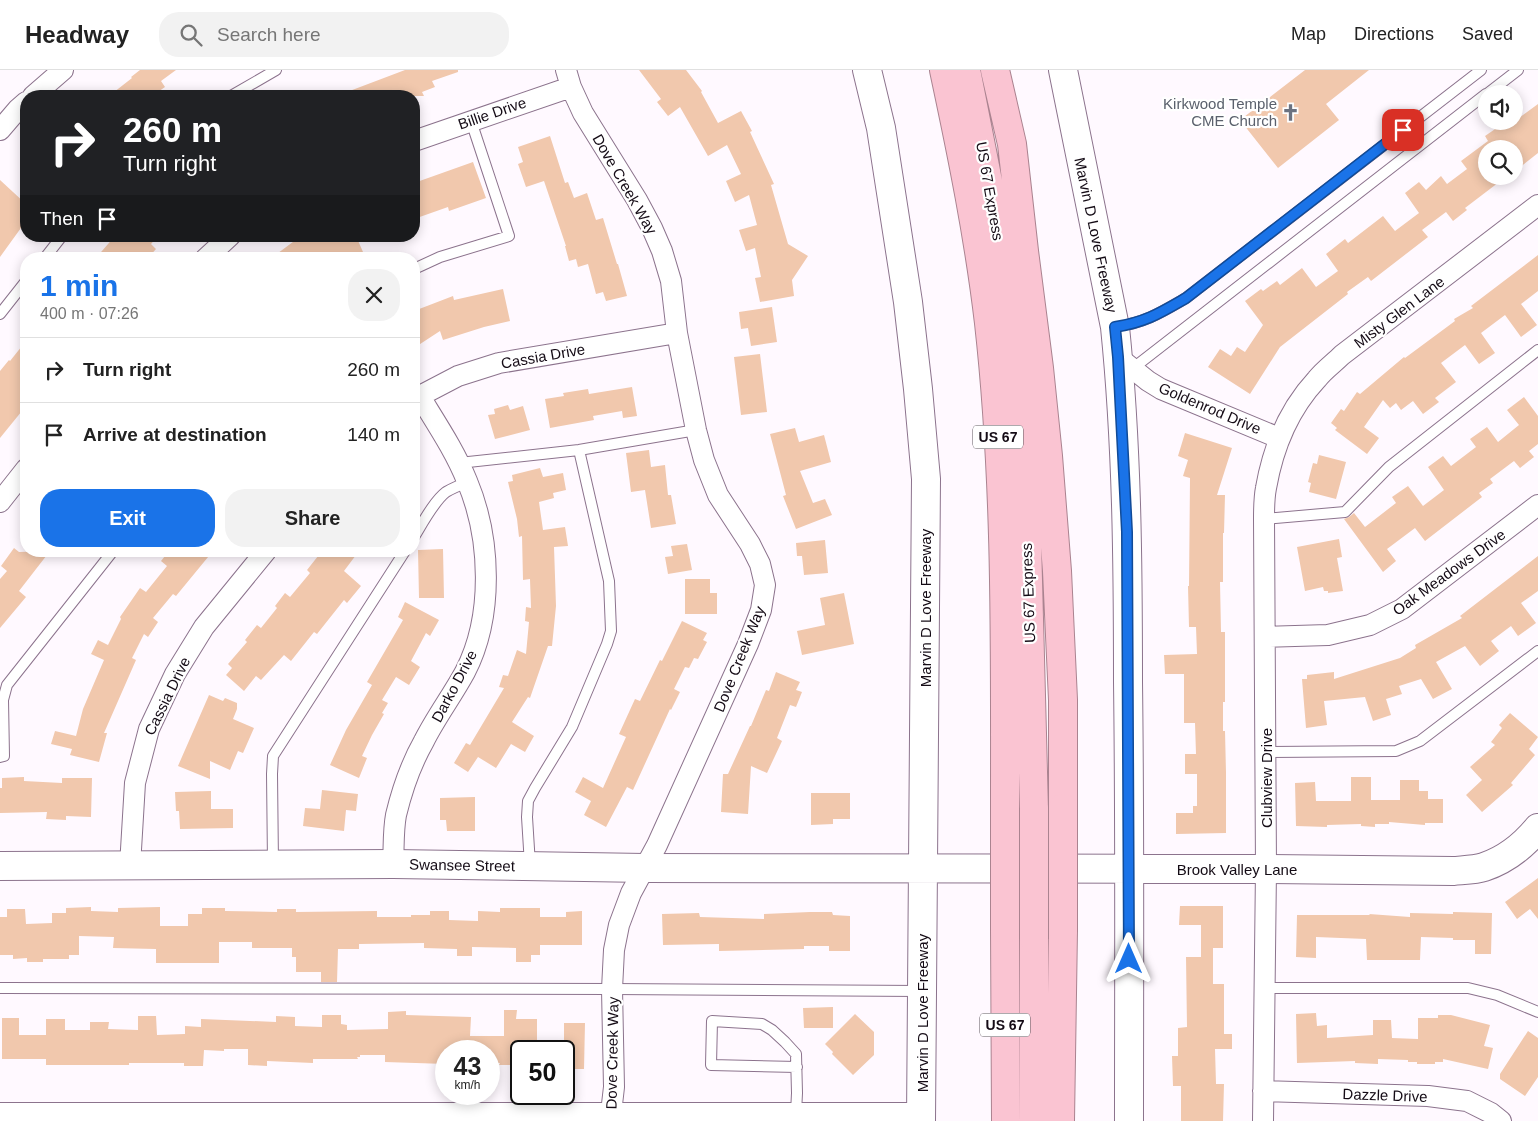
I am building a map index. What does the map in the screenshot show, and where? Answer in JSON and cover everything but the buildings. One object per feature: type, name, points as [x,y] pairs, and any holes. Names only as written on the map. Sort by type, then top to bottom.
[{"type":"highway","points":[[934,70],[966,172]]},
{"type":"highway","name":"US 67","points":[[944,70],[966,172],[989,324],[1000,449],[1004,572],[1006,1121]]},
{"type":"highway","name":"US 67 Express","points":[[966,70],[996,222],[1016,375],[1027,542],[1034,810],[1034,1121]]},
{"type":"highway","name":"US 67","points":[[995,70],[1012,144],[1039,368],[1058,571],[1063,700],[1063,930],[1060,1121]]},
{"type":"highway","points":[[1012,70],[1012,144]]},
{"type":"main road","name":"Marvin D Love Freeway","points":[[866,70],[881,128],[908,302],[925,470],[921,1117]]},
{"type":"main road","name":"Marvin D Love Freeway","points":[[1063,70],[1115,327],[1125,363],[1130,869],[1129,1121]]},
{"type":"main road","name":"Brook Valley Lane","points":[[923,868],[1453,871],[1483,868],[1498,861],[1517,849],[1538,828]]},
{"type":"main road","name":"Swansee Street","points":[[0,866],[393,864],[645,868],[923,868]]},
{"type":"street","points":[[40,90],[63,70]]},
{"type":"street","name":"Billie Drive","points":[[420,139],[471,121],[569,78]]},
{"type":"street","name":"Dove Creek Way","points":[[569,78],[583,112],[622,175],[652,228],[662,251],[671,281],[677,332],[696,430],[704,460],[718,495],[750,544],[760,564],[765,585],[761,610],[748,644],[658,845],[631,893],[619,925],[614,950],[612,989],[614,1087],[611,1117]]},
{"type":"street","points":[[0,130],[20,108]]},
{"type":"street","name":"Misty Glen Lane","points":[[1279,438],[1296,406],[1317,379],[1342,355],[1538,205]]},
{"type":"street","points":[[213,252],[223,242]]},
{"type":"street","name":"Cassia Drive","points":[[420,395],[458,376],[499,363],[677,332]]},
{"type":"street","name":"Goldenrod Drive","points":[[1125,363],[1148,382],[1161,389],[1279,438]]},
{"type":"street","name":"Darko Drive","points":[[393,864],[396,816],[408,775],[424,740],[466,671],[478,641],[485,600],[485,552],[478,514],[468,482],[459,463],[420,403]]},
{"type":"street","name":"Clubview Drive","points":[[1263,1121],[1266,869],[1264,519],[1265,490],[1279,438]]},
{"type":"street","points":[[0,502],[20,477]]},
{"type":"street","name":"Oak Meadows Drive","points":[[1265,637],[1328,635],[1370,625],[1402,609],[1538,505]]},
{"type":"street","name":"Cassia Drive","points":[[130,866],[135,783],[149,729],[175,674],[204,627],[261,557]]},
{"type":"street","name":"Dazzle Drive","points":[[1263,1091],[1428,1096],[1467,1101],[1501,1121]]},
{"type":"street","points":[[0,1113],[611,1117],[796,1113],[921,1117]]},
{"type":"lane","points":[[241,90],[276,70]]},
{"type":"lane","points":[[1115,327],[1152,318],[1186,298],[1481,70]]},
{"type":"lane","points":[[1499,85],[1518,70]]},
{"type":"lane","points":[[1125,363],[1478,101]]},
{"type":"lane","points":[[420,266],[440,257],[509,236],[471,121]]},
{"type":"lane","points":[[49,252],[57,242]]},
{"type":"lane","points":[[0,314],[20,289]]},
{"type":"lane","points":[[1264,519],[1345,512],[1389,466],[1538,350]]},
{"type":"lane","points":[[459,463],[579,450],[696,430]]},
{"type":"lane","points":[[530,866],[528,801],[572,727],[611,631],[608,581],[579,450]]},
{"type":"lane","points":[[420,529],[444,494],[468,482]]},
{"type":"lane","points":[[0,756],[4,756],[3,700],[7,685],[108,557]]},
{"type":"lane","points":[[273,865],[273,756],[401,557]]},
{"type":"lane","points":[[1266,752],[1396,751],[1420,741],[1538,651]]},
{"type":"lane","points":[[0,988],[922,991]]},
{"type":"lane","points":[[1264,988],[1468,988],[1497,995],[1538,1012]]},
{"type":"lane","points":[[796,1113],[798,1092],[797,1067],[796,1054],[772,1030],[762,1024],[712,1022],[711,1065],[797,1067]]},
{"type":"place","name":"Kirkwood Temple CME Church","points":[[1291,112]]},
{"type":"route","points":[[1129,959],[1127,532],[1115,327],[1152,318],[1186,298],[1403,130]]}]
